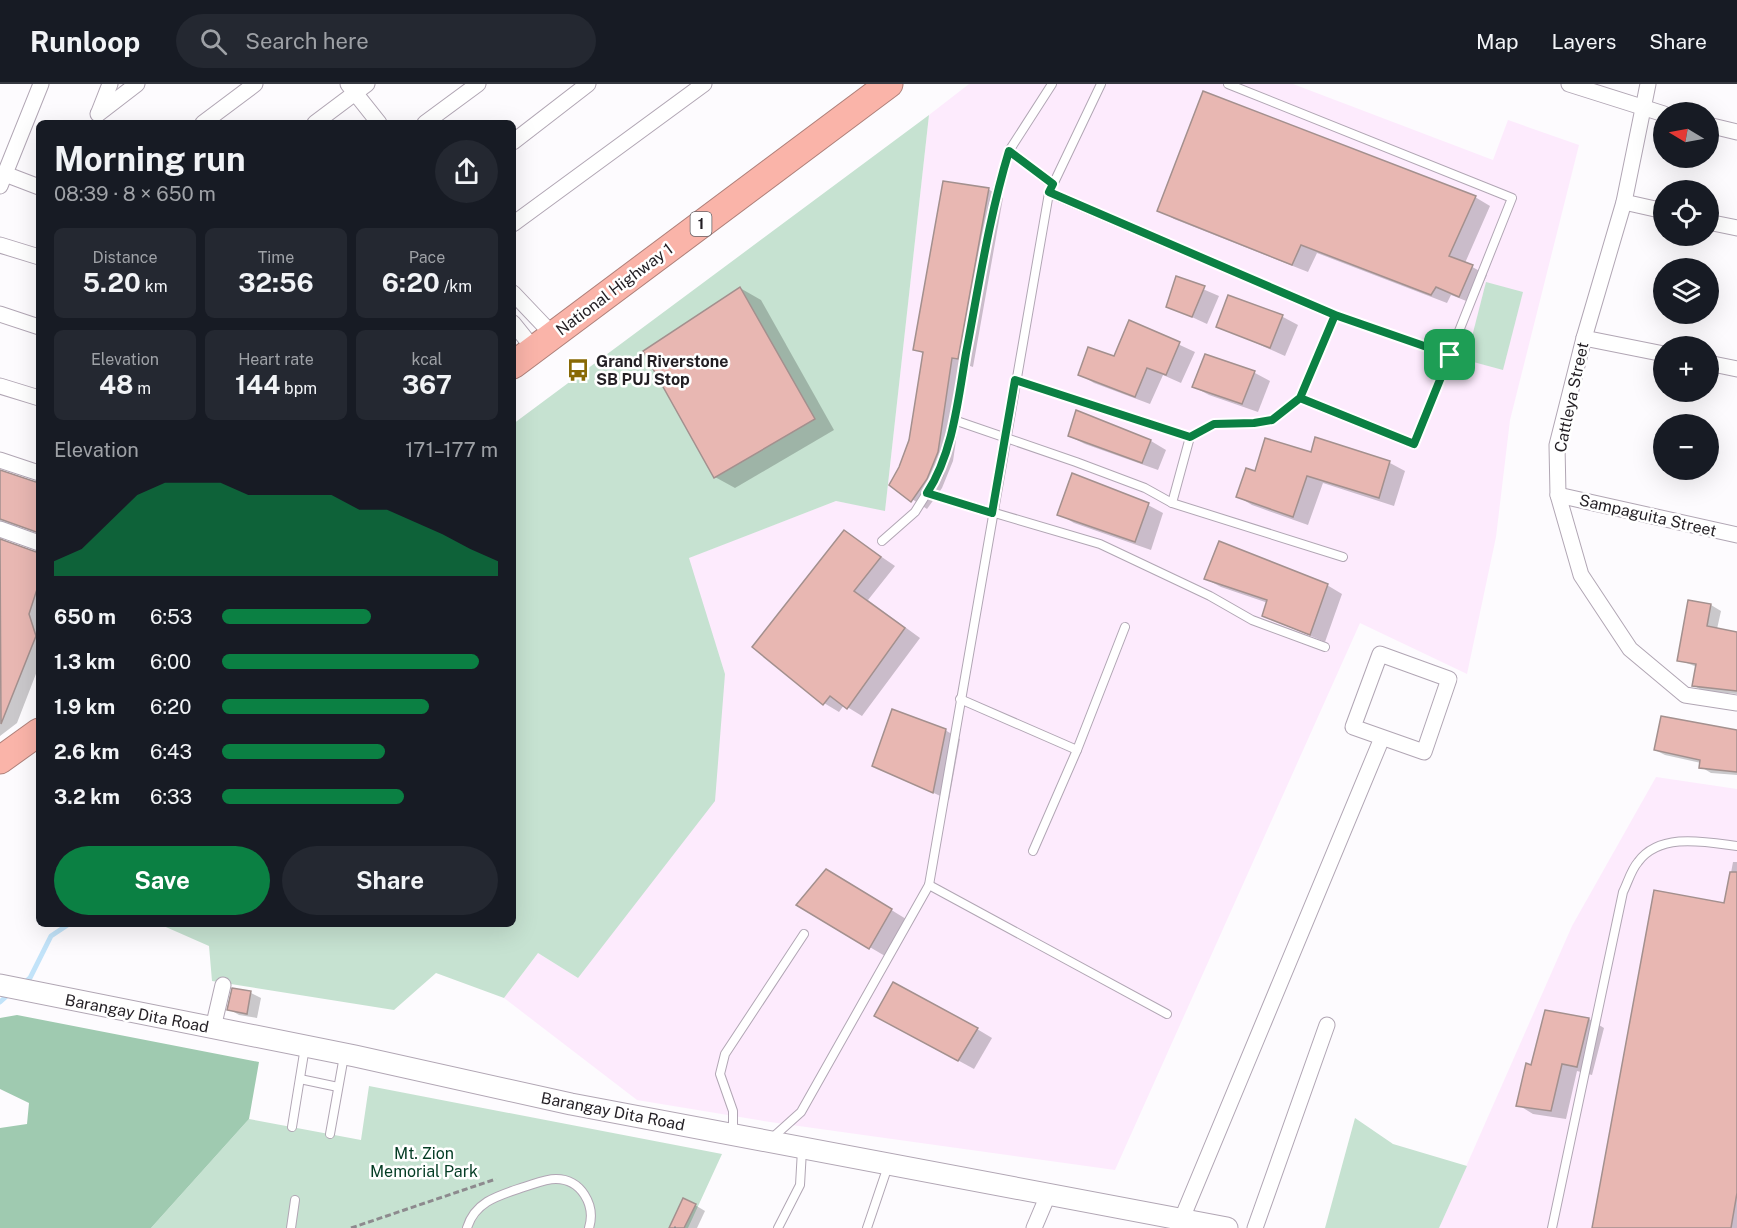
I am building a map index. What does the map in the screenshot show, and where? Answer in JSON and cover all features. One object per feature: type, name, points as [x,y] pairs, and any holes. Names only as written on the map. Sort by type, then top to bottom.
[{"type":"highway","name":"National Highway 1","points":[[516,363],[889,84]]},
{"type":"highway","points":[[0,759],[36,734]]},
{"type":"street","points":[[36,187],[2,180],[41,84]]},
{"type":"street","points":[[96,119],[110,84]]},
{"type":"street","points":[[96,119],[137,84]]},
{"type":"street","points":[[207,120],[255,84]]},
{"type":"street","points":[[429,120],[478,84]]},
{"type":"street","points":[[516,140],[588,84]]},
{"type":"street","points":[[516,222],[704,84]]},
{"type":"street","points":[[1569,84],[1653,112]]},
{"type":"street","name":"Cattleya Street","points":[[1648,84],[1624,202],[1584,338],[1557,445],[1558,495],[1581,575],[1630,649],[1685,695],[1737,703]]},
{"type":"street","points":[[318,120],[356,87],[377,120]]},
{"type":"street","points":[[1719,128],[1737,132]]},
{"type":"street","points":[[1624,202],[1653,209]]},
{"type":"street","points":[[1719,224],[1737,228]]},
{"type":"street","points":[[0,244],[36,256]]},
{"type":"street","points":[[516,298],[544,342]]},
{"type":"street","points":[[0,314],[36,326]]},
{"type":"street","points":[[516,325],[544,342]]},
{"type":"street","points":[[1584,338],[1653,352]]},
{"type":"street","points":[[1719,365],[1737,369]]},
{"type":"street","points":[[0,386],[36,397]]},
{"type":"street","points":[[0,460],[36,472]]},
{"type":"street","name":"Sampaguita Street","points":[[1558,495],[1737,535]]},
{"type":"street","points":[[0,529],[36,542]]},
{"type":"street","points":[[1380,654],[1449,679],[1424,752],[1382,738],[1353,727],[1380,654]]},
{"type":"street","points":[[1180,1223],[1382,738]]},
{"type":"street","points":[[213,1028],[223,985]]},
{"type":"street","name":"Barangay Dita Road","points":[[10,987],[344,1053],[572,1104],[1048,1195],[1180,1223],[1227,1228]]},
{"type":"street","points":[[1255,1228],[1327,1025]]},
{"type":"street","points":[[1034,1228],[1048,1195]]},
{"type":"lane","points":[[882,541],[915,512],[939,474],[954,420],[994,202],[1009,151],[1052,84]]},
{"type":"lane","points":[[768,1142],[801,1112],[929,885],[1015,380],[1051,188],[1101,84]]},
{"type":"lane","points":[[1228,84],[1512,198],[1414,444],[1300,398]]},
{"type":"lane","points":[[1009,151],[1051,188],[1335,315],[1450,355]]},
{"type":"lane","points":[[1015,380],[1190,437],[1214,424],[1272,420],[1300,398],[1335,315]]},
{"type":"lane","points":[[954,420],[1145,488],[1172,504],[1343,557]]},
{"type":"lane","points":[[1172,504],[1190,437]]},
{"type":"lane","points":[[927,493],[1100,544],[1210,596],[1252,620],[1325,647]]},
{"type":"lane","points":[[1033,851],[1077,750],[1125,627]]},
{"type":"lane","points":[[960,699],[1077,750]]},
{"type":"lane","points":[[1552,1228],[1623,892],[1638,861],[1663,844],[1699,841],[1737,846]]},
{"type":"lane","points":[[929,885],[1167,1014]]},
{"type":"lane","points":[[733,1135],[733,1111],[720,1074],[725,1054],[804,934]]},
{"type":"lane","points":[[292,1127],[305,1046]]},
{"type":"lane","points":[[330,1134],[344,1053]]},
{"type":"lane","points":[[300,1080],[338,1087]]},
{"type":"lane","points":[[778,1228],[800,1185],[803,1148]]},
{"type":"lane","points":[[867,1228],[889,1164]]},
{"type":"lane","points":[[468,1228],[470,1219],[487,1201],[556,1179],[574,1184],[587,1198],[591,1216],[589,1228]]},
{"type":"lane","points":[[291,1228],[295,1200]]},
{"type":"path","points":[[351,1228],[496,1179]]},
{"type":"shaded area","points":[[969,84],[1293,84],[1493,160],[1508,120],[1579,145],[1510,420],[1496,537],[1467,674],[1360,623],[1115,1170],[770,1122],[637,1100],[504,998],[538,953],[578,978],[725,674],[688,558],[836,501],[885,510],[929,115]]},
{"type":"shaded area","points":[[1656,777],[1737,789],[1737,1228],[1439,1228],[1572,926]]},
{"type":"green space","points":[[929,115],[885,511],[836,501],[689,558],[725,674],[715,801],[578,978],[538,953],[504,998],[436,973],[394,1010],[212,981],[209,946],[166,927],[516,927],[516,422]]},
{"type":"green space","points":[[1486,282],[1523,292],[1503,370],[1466,360]]},
{"type":"green space","points":[[17,1015],[259,1062],[249,1119],[151,1228],[0,1228],[0,1128],[27,1124],[29,1103],[0,1089],[0,1018]]},
{"type":"green space","name":"Mt. Zion Memorial Park","points":[[369,1086],[722,1154],[688,1228],[151,1228],[249,1119],[361,1140]]},
{"type":"green space","points":[[1355,1118],[1393,1144],[1467,1166],[1439,1228],[1325,1228]]},
{"type":"building","points":[[1203,91],[1476,196],[1449,256],[1473,265],[1459,297],[1436,287],[1431,295],[1301,245],[1292,265],[1157,211]]},
{"type":"building","points":[[943,181],[989,188],[958,359],[952,358],[938,452],[927,479],[911,502],[889,485],[899,467],[909,440],[923,352],[913,350]]},
{"type":"building","points":[[1176,276],[1205,286],[1192,317],[1166,307]]},
{"type":"building","points":[[740,287],[815,419],[714,478],[643,351]]},
{"type":"building","points":[[1228,295],[1283,315],[1270,348],[1216,327]]},
{"type":"building","points":[[1129,320],[1180,342],[1166,375],[1147,368],[1135,397],[1078,375],[1088,347],[1114,356]]},
{"type":"building","points":[[1205,354],[1255,371],[1242,404],[1192,387]]},
{"type":"building","points":[[1076,410],[1151,440],[1142,463],[1068,436]]},
{"type":"building","points":[[1315,437],[1390,461],[1379,498],[1307,476],[1293,517],[1236,497],[1246,468],[1255,471],[1265,438],[1311,452]]},
{"type":"building","points":[[0,470],[36,482],[36,532],[0,519]]},
{"type":"building","points":[[1072,473],[1149,503],[1135,542],[1057,515]]},
{"type":"building","points":[[844,530],[881,557],[854,591],[905,628],[847,709],[830,696],[823,705],[752,647]]},
{"type":"building","points":[[0,539],[36,552],[36,592],[29,614],[36,636],[1,724]]},
{"type":"building","points":[[1219,541],[1328,584],[1310,635],[1262,616],[1267,600],[1204,579]]},
{"type":"building","points":[[1688,600],[1711,604],[1707,626],[1737,632],[1737,691],[1692,686],[1696,664],[1677,661]]},
{"type":"building","points":[[892,709],[946,729],[933,793],[872,766]]},
{"type":"building","points":[[1661,716],[1737,730],[1737,772],[1699,768],[1700,760],[1654,750]]},
{"type":"building","points":[[826,869],[892,909],[869,949],[796,905]]},
{"type":"building","points":[[1730,872],[1737,872],[1737,1193],[1731,1228],[1592,1228],[1654,890],[1724,903]]},
{"type":"building","points":[[893,982],[978,1028],[958,1061],[874,1016]]},
{"type":"building","points":[[232,988],[251,991],[247,1014],[227,1010]]},
{"type":"building","points":[[1545,1010],[1589,1018],[1577,1067],[1562,1064],[1551,1111],[1516,1106],[1526,1063],[1531,1065]]},
{"type":"building","points":[[683,1198],[696,1204],[684,1228],[669,1228]]},
{"type":"waterway","points":[[23,984],[30,978],[51,936],[64,927]]},
{"type":"waterway","points":[[0,1002],[10,993]]},
{"type":"place","name":"Grand Riverstone SB PUJ Stop","points":[[578,370]]},
{"type":"route","points":[[1450,355],[1335,315],[1300,398],[1272,420],[1214,424],[1190,437],[1015,380],[992,513],[927,493],[939,474],[954,420],[994,202],[1009,151],[1053,184],[1049,192],[1335,315],[1300,398],[1414,444],[1450,355]]}]
